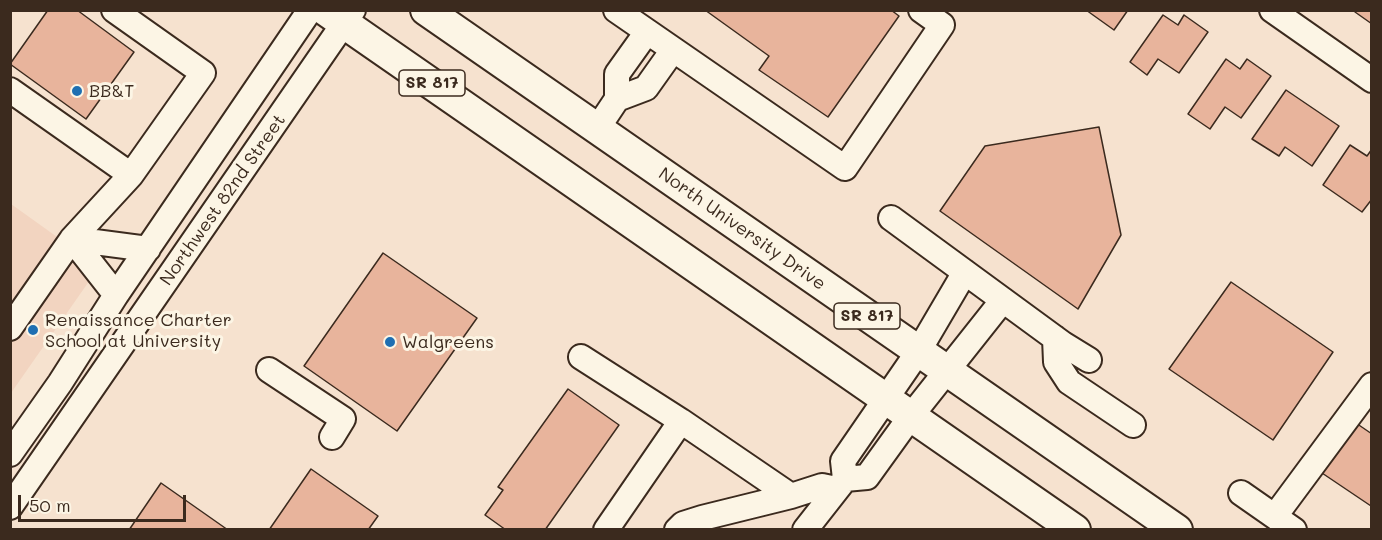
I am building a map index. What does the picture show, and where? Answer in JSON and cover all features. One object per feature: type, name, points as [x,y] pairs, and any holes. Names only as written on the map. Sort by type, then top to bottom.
[{"type":"main road","name":"North University Drive","points":[[426,10],[1177,530]]},
{"type":"main road","name":"SR 817","points":[[341,15],[1075,530]]},
{"type":"street","points":[[10,328],[72,239],[131,175],[203,73],[138,18],[114,10]]},
{"type":"street","name":"Northwest 82nd Street","points":[[10,454],[310,10]]},
{"type":"street","points":[[616,10],[845,168],[942,25],[921,10]]},
{"type":"street","points":[[1272,10],[1371,80]]},
{"type":"street","name":"Northwest 82nd Street","points":[[10,507],[341,15]]},
{"type":"street","points":[[597,129],[617,99],[617,74],[647,32]]},
{"type":"street","points":[[617,99],[646,88],[673,50]]},
{"type":"street","points":[[10,90],[131,175]]},
{"type":"street","points":[[891,218],[1055,338],[1089,360]]},
{"type":"street","points":[[72,239],[148,249]]},
{"type":"street","points":[[72,239],[116,295]]},
{"type":"street","points":[[805,530],[841,484],[843,461],[918,352],[965,272]]},
{"type":"street","points":[[677,530],[683,524],[711,524],[822,486],[867,477],[911,416],[1003,300]]},
{"type":"street","points":[[1055,338],[1056,362],[1069,382],[1133,425]]},
{"type":"street","points":[[581,357],[681,421],[790,496]]},
{"type":"street","points":[[269,370],[343,419],[332,437]]},
{"type":"street","points":[[1241,493],[1284,523],[1371,385]]},
{"type":"street","points":[[606,530],[681,421]]},
{"type":"shaded area","name":"Renaissance Charter School at University","points":[[11,204],[99,267],[11,393]]},
{"type":"building","name":"BB&T","points":[[48,10],[77,10],[134,52],[86,119],[10,64]]},
{"type":"building","points":[[705,10],[891,10],[899,16],[828,117],[759,70],[769,56]]},
{"type":"building","points":[[1086,10],[1128,10],[1114,30]]},
{"type":"building","points":[[1356,10],[1372,10],[1372,24],[1355,12]]},
{"type":"building","points":[[1163,15],[1178,25],[1184,15],[1208,32],[1179,73],[1158,59],[1147,75],[1130,62]]},
{"type":"building","points":[[1226,59],[1240,69],[1247,59],[1271,76],[1241,118],[1225,107],[1210,129],[1188,114]]},
{"type":"building","points":[[1286,90],[1339,126],[1312,166],[1285,147],[1279,156],[1252,139]]},
{"type":"building","points":[[1099,127],[1121,235],[1078,309],[940,211],[985,146]]},
{"type":"building","points":[[1350,145],[1367,156],[1372,149],[1372,199],[1362,212],[1323,185]]},
{"type":"building","name":"Walgreens","points":[[383,253],[477,318],[397,431],[304,366]]},
{"type":"building","points":[[1231,282],[1333,352],[1273,440],[1169,369]]},
{"type":"building","points":[[568,389],[619,425],[545,530],[506,530],[485,515],[503,490],[498,487]]},
{"type":"building","points":[[1353,421],[1372,434],[1371,506],[1319,471]]},
{"type":"building","points":[[311,469],[378,516],[368,530],[269,530]]},
{"type":"building","points":[[161,483],[228,530],[129,530]]},
{"type":"place","name":"BB&T","points":[[77,91]]},
{"type":"place","name":"Renaissance Charter School at University","points":[[33,330]]},
{"type":"place","name":"Walgreens","points":[[390,342]]}]
